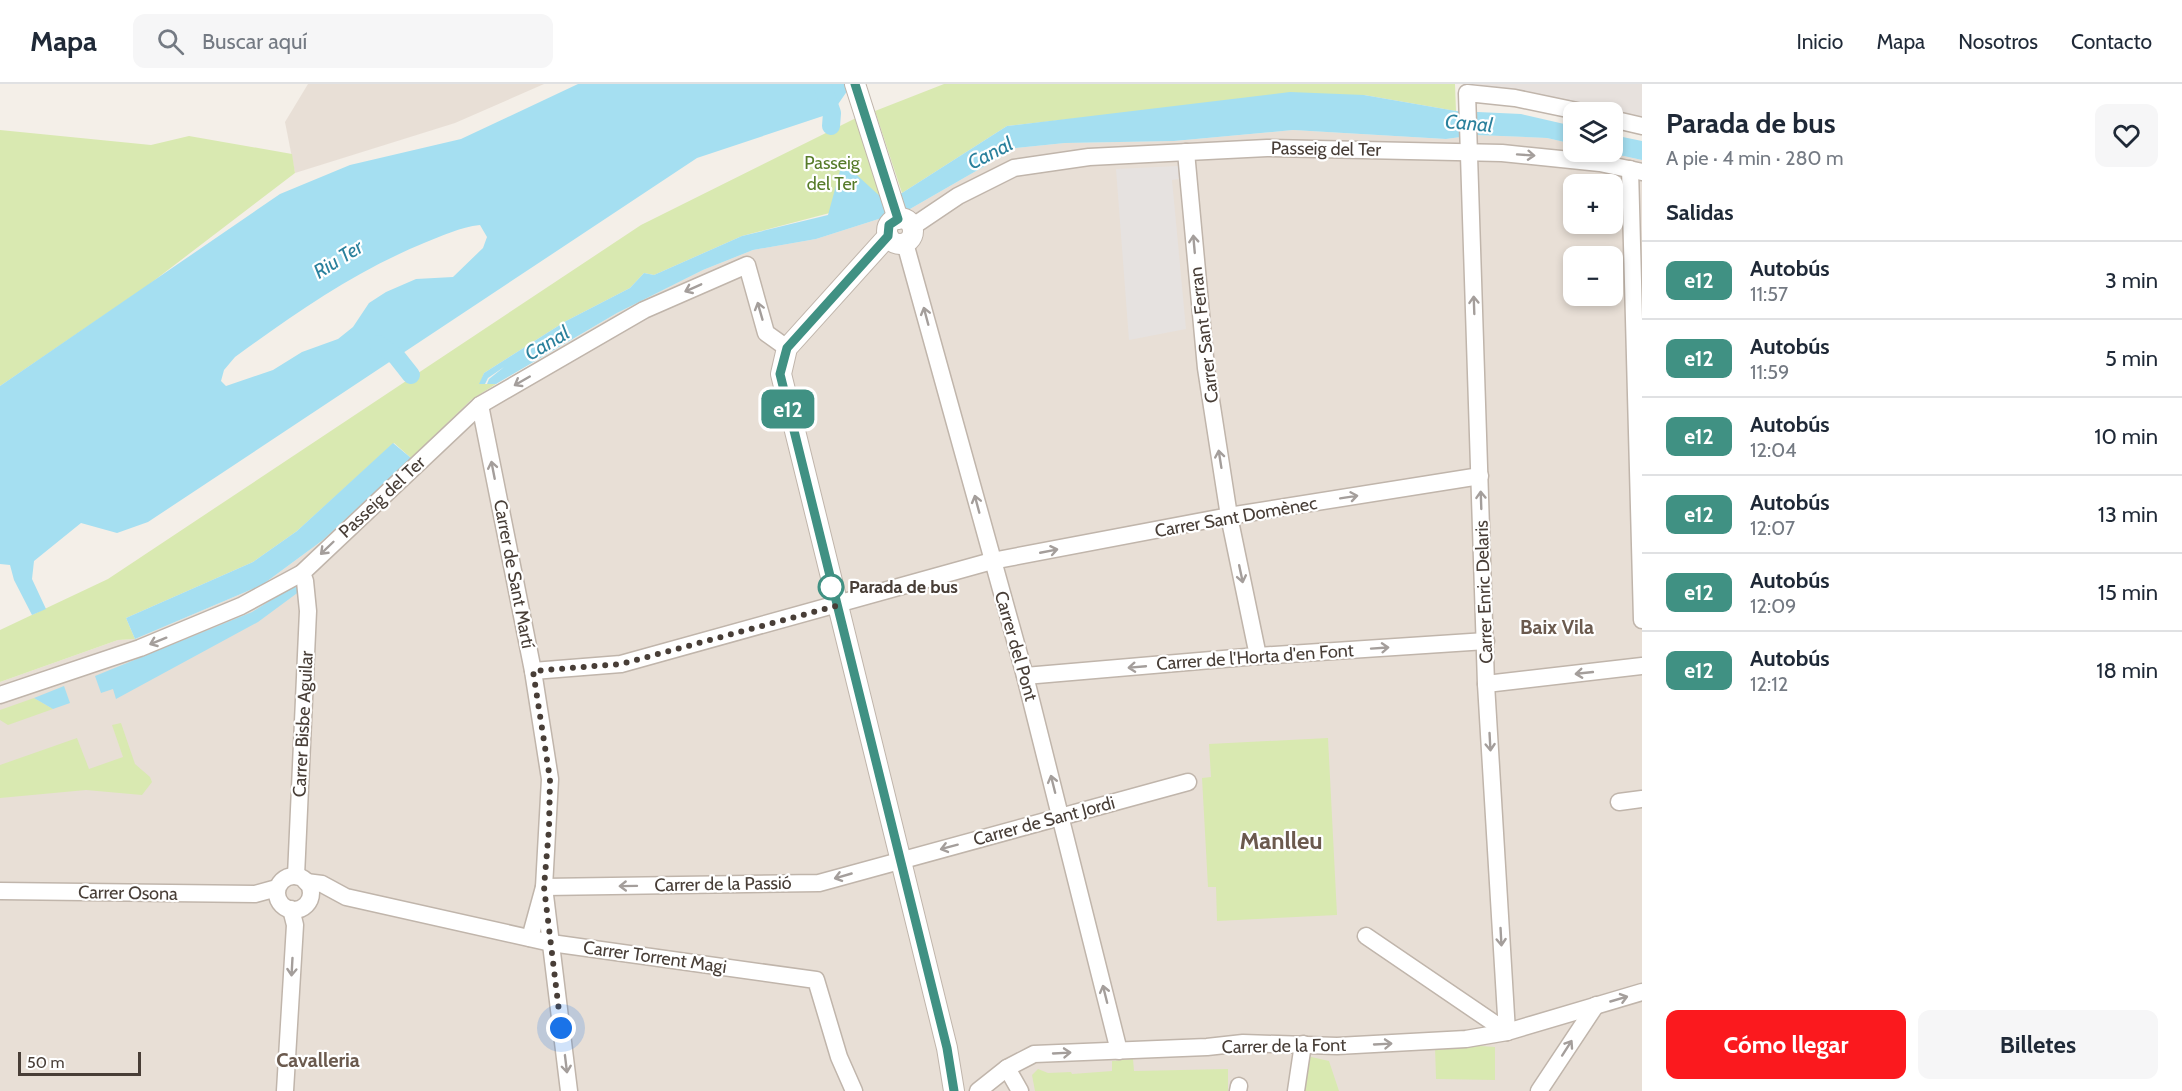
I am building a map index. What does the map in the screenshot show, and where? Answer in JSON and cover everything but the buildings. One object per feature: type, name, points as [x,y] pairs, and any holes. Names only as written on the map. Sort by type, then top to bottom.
[{"type":"street","points":[[855,84],[900,228],[787,348],[781,364],[782,385],[947,1048],[954,1091]]},
{"type":"street","points":[[1467,144],[1467,93],[1515,98],[1563,108]]},
{"type":"street","points":[[1623,122],[1642,126]]},
{"type":"street","name":"Passeig del Ter","points":[[900,228],[1014,168],[1089,157],[1267,148],[1467,144],[1636,170]]},
{"type":"street","name":"Carrer Enric Delaris","points":[[1467,144],[1486,684],[1507,1032]]},
{"type":"street","name":"Carrer Sant Ferran","points":[[1186,152],[1206,368],[1229,516],[1258,656]]},
{"type":"street","points":[[1636,170],[1642,620]]},
{"type":"street","name":"Carrer del Pont","points":[[900,228],[1025,676],[1119,1051]]},
{"type":"street","name":"Passeig del Ter","points":[[0,695],[140,648],[241,606],[302,573],[480,405],[644,310],[747,264],[766,333],[787,348]]},
{"type":"street","name":"Carrer de Sant Martí","points":[[480,405],[533,671],[550,779],[544,887],[530,938]]},
{"type":"street","name":"Carrer Sant Domènec","points":[[533,671],[621,664],[992,561],[1229,516],[1480,476]]},
{"type":"street","name":"Carrer Bisbe Aguilar","points":[[289,901],[310,893],[301,879],[308,611],[302,573]]},
{"type":"street","name":"Carrer de l'Horta d'en Font","points":[[1025,676],[1258,656],[1486,641]]},
{"type":"street","points":[[1486,684],[1642,666]]},
{"type":"street","name":"Carrer de Sant Jordi","points":[[900,860],[1188,782]]},
{"type":"street","points":[[1618,802],[1642,799]]},
{"type":"street","name":"Carrer de la Passió","points":[[544,887],[819,883],[900,860]]},
{"type":"street","points":[[285,1091],[295,925],[284,878],[301,879]]},
{"type":"street","name":"Carrer Torrent Magi","points":[[301,879],[322,884],[346,897],[551,943],[816,980],[839,1057],[854,1091]]},
{"type":"street","name":"Carrer de Sant Martí","points":[[544,887],[569,1091]]},
{"type":"street","name":"Carrer Osona","points":[[0,891],[255,894],[289,901]]},
{"type":"street","name":"Carrer Torrent Magi","points":[[289,901],[346,897]]},
{"type":"street","points":[[1366,936],[1507,1032]]},
{"type":"street","name":"Carrer de la Font","points":[[978,1091],[1007,1068],[1034,1054],[1207,1047],[1243,1043],[1337,1046],[1466,1039],[1507,1032],[1642,992]]},
{"type":"street","points":[[1539,1091],[1596,1005]]},
{"type":"street","points":[[1296,1091],[1303,1044]]},
{"type":"street","points":[[947,1048],[963,1091]]},
{"type":"street","points":[[1007,1068],[1020,1091]]},
{"type":"shaded area","points":[[308,84],[544,84],[455,123],[295,173],[285,122]]},
{"type":"shaded area","points":[[1476,84],[1642,84],[1642,121],[1623,115],[1623,102],[1563,102]]},
{"type":"shaded area","points":[[1293,130],[1446,139],[1476,135],[1547,138],[1563,142],[1563,162],[1623,162],[1623,156],[1642,160],[1642,1091],[0,1091],[0,682],[118,640],[135,639],[262,585],[323,540],[471,400],[617,313],[703,270],[753,250],[816,239],[910,209],[1016,148],[1065,143],[1174,141]]},
{"type":"shaded area","points":[[1178,166],[1179,179],[1172,180],[1186,329],[1129,340],[1116,169]]},
{"type":"green space","name":"Passeig del Ter","points":[[944,84],[1455,84],[1456,111],[1364,95],[1171,108],[1007,126],[902,193],[875,111]]},
{"type":"green space","name":"Passeig del Ter","points":[[856,118],[883,199],[742,236],[654,275],[644,273],[630,288],[566,321],[484,373],[480,384],[496,384],[471,400],[411,458],[394,443],[297,531],[253,562],[126,618],[135,639],[118,640],[0,682],[0,630],[108,579],[641,225]]},
{"type":"green space","points":[[0,130],[151,145],[189,136],[292,154],[295,173],[147,286],[0,386]]},
{"type":"green space","points":[[34,698],[53,709],[8,725],[0,720],[0,710]]},
{"type":"green space","points":[[121,723],[135,764],[150,777],[152,782],[142,795],[86,790],[0,798],[0,765],[77,738],[89,769],[123,757],[112,725]]},
{"type":"green space","points":[[1328,738],[1337,915],[1217,921],[1216,887],[1208,887],[1202,778],[1211,777],[1209,744]]},
{"type":"green space","points":[[1465,1045],[1495,1047],[1495,1080],[1436,1079],[1435,1047]]},
{"type":"green space","points":[[1307,1056],[1329,1061],[1339,1091],[1301,1091]]},
{"type":"green space","points":[[1133,1059],[1134,1071],[1228,1069],[1228,1091],[1035,1091],[1032,1075],[1038,1069],[1048,1073],[1071,1072],[1072,1074],[1112,1071],[1112,1061]]},
{"type":"water","name":"Riu Ter","points":[[578,84],[852,84],[832,113],[697,158],[148,522],[117,533],[81,523],[34,561],[32,579],[46,609],[32,615],[14,580],[10,565],[0,564],[0,386],[280,194],[350,165],[461,139]],"holes":[[[480,225],[487,237],[483,248],[453,277],[416,279],[386,292],[369,303],[353,327],[338,339],[302,352],[273,370],[226,386],[221,381],[224,370],[235,357],[303,309],[373,267],[424,243],[465,228]]]},
{"type":"water","name":"Canal","points":[[1290,92],[1364,95],[1456,111],[1521,114],[1563,124],[1563,142],[1547,138],[1476,135],[1446,139],[1293,130],[1174,141],[1065,143],[1016,148],[910,209],[816,239],[753,250],[703,270],[617,313],[496,384],[487,384],[489,379],[504,367],[488,378],[485,384],[479,384],[484,373],[566,321],[630,288],[644,273],[654,275],[742,236],[828,215],[841,167],[847,166],[883,199],[902,193],[1007,126]]},
{"type":"water","points":[[1623,137],[1642,141],[1642,160],[1623,156]]},
{"type":"water","points":[[393,443],[411,458],[323,540],[262,585],[135,639],[126,618],[253,562],[297,531]]},
{"type":"water","points":[[295,585],[300,591],[258,622],[116,699],[113,689],[101,693],[95,676],[252,612]]},
{"type":"water","points":[[64,686],[70,703],[53,709],[34,698]]},
{"type":"waterway","points":[[822,84],[832,113],[831,126]]},
{"type":"waterway","points":[[378,344],[396,356],[411,375]]},
{"type":"bus line","name":"e12","points":[[855,84],[898,219],[889,225],[888,236],[844,282],[787,348],[780,374],[947,1048],[954,1091]]},
{"type":"place","name":"Parada de bus","points":[[831,587]]},
{"type":"district","name":"Baix Vila","points":[[1557,627]]},
{"type":"district","name":"Manlleu","points":[[1281,840]]},
{"type":"district","name":"Cavalleria","points":[[318,1060]]},
{"type":"route","points":[[561,1028],[544,887],[550,779],[533,671],[621,664],[836,606],[831,587]]}]
